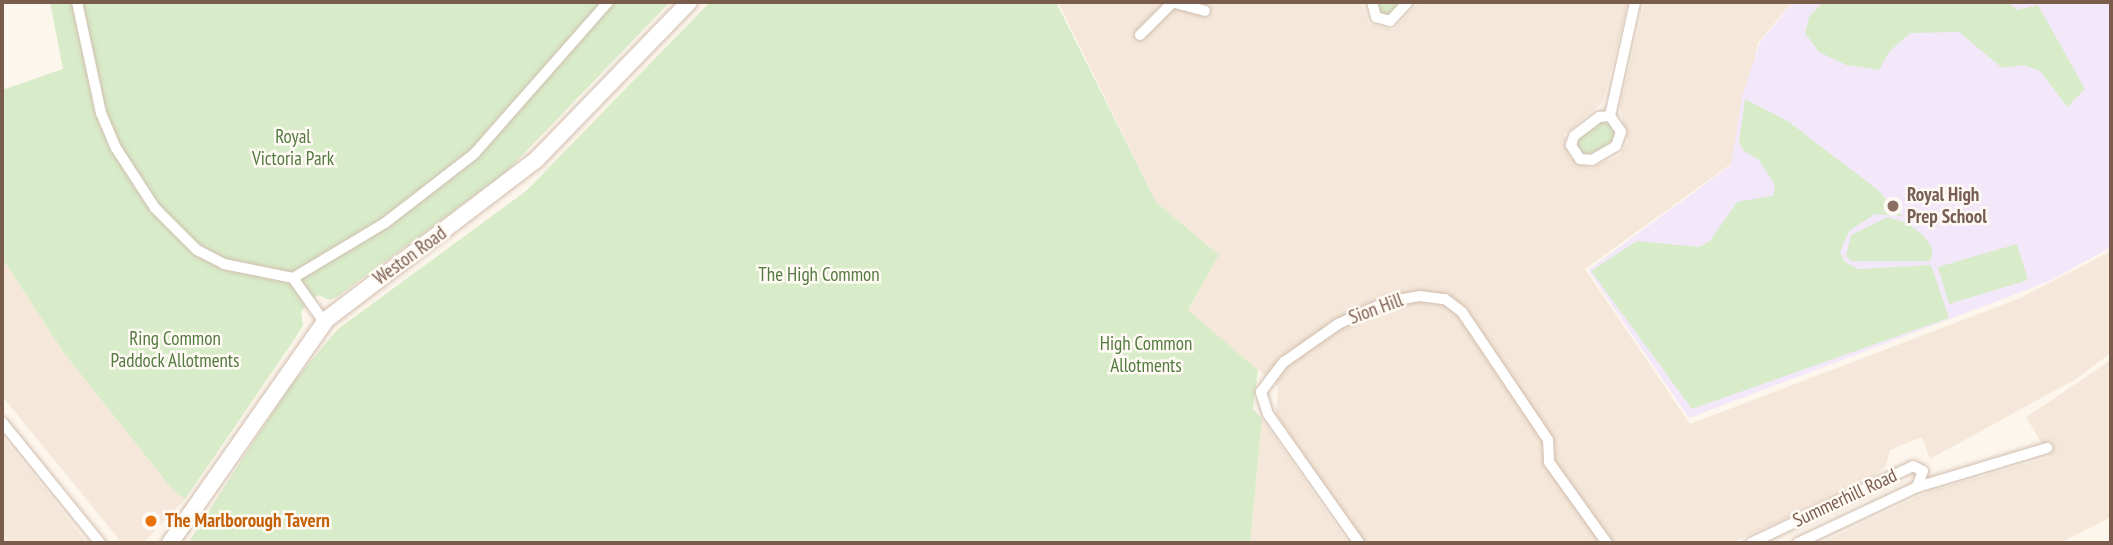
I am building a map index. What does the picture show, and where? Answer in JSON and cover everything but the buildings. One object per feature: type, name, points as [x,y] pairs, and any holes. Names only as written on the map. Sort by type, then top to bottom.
[{"type":"street","points":[[78,2],[101,113],[116,148],[155,208],[197,250],[224,264],[276,278],[293,278],[385,223],[474,154],[608,2]]},
{"type":"street","name":"Weston Road","points":[[170,543],[324,322],[536,160],[688,2]]},
{"type":"street","points":[[1140,35],[1172,2],[1205,11]]},
{"type":"street","points":[[1371,2],[1376,17],[1390,20],[1408,2]]},
{"type":"street","points":[[1610,116],[1599,117],[1574,136],[1573,152],[1580,159],[1592,160],[1616,146],[1621,132],[1610,116],[1634,2]]},
{"type":"street","points":[[293,278],[324,322]]},
{"type":"street","name":"Sion Hill","points":[[1359,543],[1268,414],[1261,392],[1284,362],[1338,324],[1393,299],[1419,296],[1445,299],[1462,312],[1548,440],[1549,461],[1607,543]]},
{"type":"street","points":[[2,422],[100,543]]},
{"type":"street","name":"Summerhill Road","points":[[1798,543],[1917,487],[2047,447]]},
{"type":"street","name":"Summerhill Road","points":[[1751,543],[1913,466],[1923,471],[1917,487]]},
{"type":"shaded area","points":[[1058,2],[1361,2],[1369,24],[1393,30],[1420,2],[1628,2],[1603,102],[1564,134],[1570,158],[1590,168],[1619,156],[1628,141],[1620,107],[1645,2],[1792,2],[1758,43],[1731,164],[1585,269],[1690,424],[2018,299],[2111,251],[2111,353],[2076,379],[1930,459],[1922,437],[1890,450],[1886,466],[1867,481],[1731,543],[1364,543],[1276,414],[1278,387],[1188,311],[1219,255],[1156,202]]},
{"type":"shaded area","name":"Royal High Prep School","points":[[1793,2],[2111,2],[2111,247],[2050,281],[1689,418],[1588,270],[1731,165],[1742,97],[1760,42]]},
{"type":"shaded area","points":[[2,258],[64,353],[172,489],[185,499],[143,543],[122,543],[2,396]]},
{"type":"shaded area","points":[[2111,360],[2111,517],[2060,543],[1821,543],[1928,492],[2050,457],[2026,417]]},
{"type":"shaded area","points":[[1262,419],[1348,543],[1250,543]]},
{"type":"shaded area","points":[[2,437],[35,477],[87,543],[2,543]]},
{"type":"green space","name":"Royal Victoria Park","points":[[50,2],[670,2],[505,173],[337,297],[329,300],[318,295],[301,311],[303,325],[296,337],[185,499],[172,489],[64,353],[2,258],[2,90],[63,69]]},
{"type":"green space","name":"The High Common","points":[[710,2],[1056,2],[1156,202],[1219,255],[1188,310],[1258,370],[1253,409],[1262,419],[1250,543],[188,543],[289,387],[338,329],[526,191]]},
{"type":"green space","points":[[1375,2],[1403,2],[1389,17],[1379,14]]},
{"type":"green space","points":[[1823,2],[2008,2],[2017,10],[2038,5],[2085,89],[2067,107],[2040,71],[2024,65],[2002,68],[1959,32],[1910,33],[1889,52],[1879,70],[1846,65],[1819,52],[1805,33],[1809,17]]},
{"type":"green space","points":[[1745,99],[1789,122],[1878,190],[1902,216],[1875,214],[1849,231],[1840,252],[1845,262],[1858,269],[1931,265],[1949,318],[1692,409],[1591,271],[1637,241],[1699,247],[1710,241],[1737,202],[1773,196],[1775,185],[1759,160],[1744,151],[1739,142]]},
{"type":"green space","points":[[1602,120],[1608,120],[1617,135],[1613,143],[1590,156],[1582,155],[1576,150],[1577,138]]},
{"type":"green space","points":[[1888,217],[1907,223],[1924,236],[1932,248],[1931,261],[1851,261],[1846,256],[1851,235]]},
{"type":"green space","points":[[2017,244],[2028,280],[1949,304],[1938,267]]},
{"type":"place","name":"Royal High Prep School","points":[[1893,206]]},
{"type":"place","name":"The Marlborough Tavern","points":[[151,521]]},
{"type":"park label","name":"Ring Common Paddock Allotments","points":[[175,350]]},
{"type":"park label","name":"High Common Allotments","points":[[1146,355]]}]
